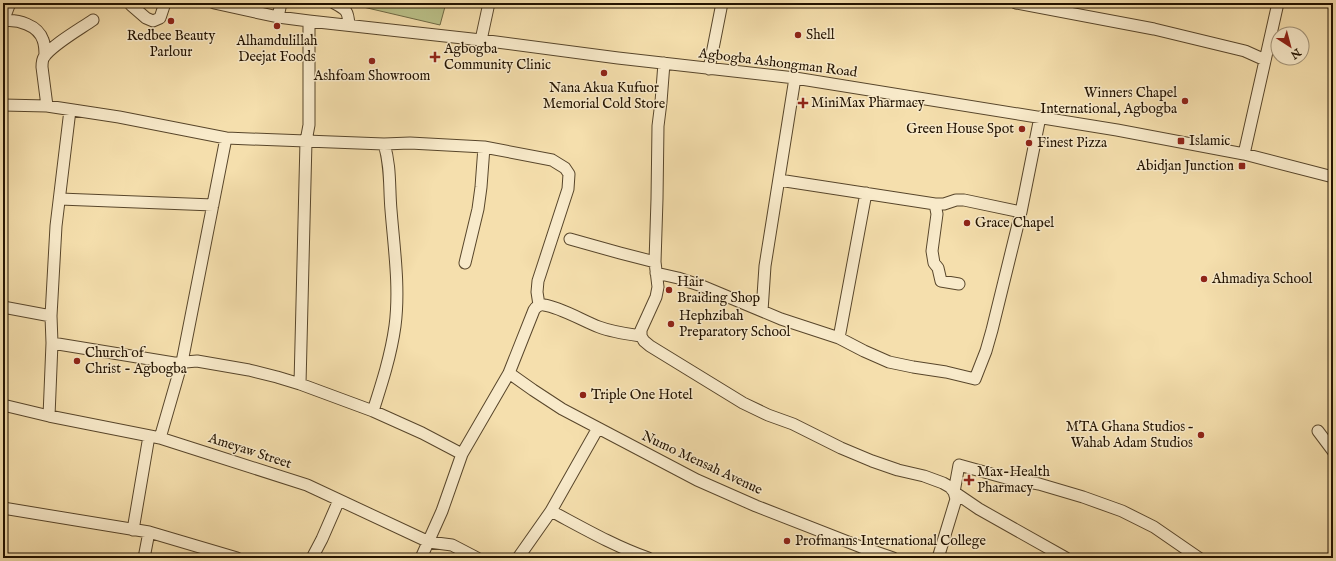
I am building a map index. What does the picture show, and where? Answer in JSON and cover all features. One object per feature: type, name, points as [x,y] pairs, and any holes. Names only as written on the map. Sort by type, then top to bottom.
[{"type":"street","points":[[10,3],[3,21],[11,20],[20,22],[38,31],[44,40],[45,56]]},
{"type":"street","points":[[131,5],[146,18],[153,21],[160,18],[165,3]]},
{"type":"street","name":"Agbogba Ashongman Road","points":[[214,3],[278,17],[794,78],[1117,130],[1244,154],[1333,176]]},
{"type":"street","points":[[278,17],[280,3]]},
{"type":"street","points":[[334,3],[344,8],[348,12],[349,25]]},
{"type":"street","points":[[481,40],[489,3]]},
{"type":"street","points":[[709,69],[722,3]]},
{"type":"street","points":[[1016,3],[1154,29],[1245,51],[1265,60]]},
{"type":"street","points":[[1244,154],[1278,3]]},
{"type":"street","points":[[47,106],[42,61],[45,56],[57,45],[93,20]]},
{"type":"street","points":[[300,384],[306,141],[309,125],[309,21]]},
{"type":"street","points":[[664,63],[658,126],[656,268],[658,287],[656,297],[644,324],[641,336],[644,341],[755,409],[793,424],[841,448],[872,461],[943,483],[979,509],[1066,558]]},
{"type":"street","points":[[762,311],[766,266],[794,78]]},
{"type":"street","points":[[3,105],[47,106],[119,117],[226,138],[384,144],[410,143],[484,147],[552,160],[565,168],[569,174],[568,189],[538,281],[537,292],[539,305]]},
{"type":"street","points":[[49,416],[52,343],[50,316],[56,226],[70,110]]},
{"type":"street","points":[[570,238],[620,253],[678,278],[702,286],[762,311],[839,338],[889,362],[946,372],[975,379],[986,351],[1021,212],[1040,118]]},
{"type":"street","points":[[133,530],[154,437],[182,362],[226,138]]},
{"type":"street","points":[[373,411],[387,366],[395,318],[396,291],[390,199],[390,173],[384,144]]},
{"type":"street","points":[[464,264],[478,209],[484,147]]},
{"type":"street","points":[[779,180],[935,204],[944,204],[956,200],[964,200],[1021,212]]},
{"type":"street","points":[[839,338],[866,193]]},
{"type":"street","points":[[60,199],[213,205]]},
{"type":"street","points":[[935,204],[937,214],[932,251],[934,262],[938,268],[941,281],[959,284]]},
{"type":"street","points":[[421,558],[429,542],[462,454],[509,373],[534,310],[539,305],[544,305],[599,327],[621,333],[641,336]]},
{"type":"street","points":[[3,307],[50,316]]},
{"type":"street","points":[[52,343],[174,363],[197,361],[249,370],[300,384],[373,411],[462,454]]},
{"type":"street","name":"Numo Mensah Avenue","points":[[509,373],[562,409],[697,480],[756,506],[893,558]]},
{"type":"street","name":"Ameyaw Street","points":[[3,405],[49,416],[154,437],[307,485],[429,542],[452,545],[477,558]]},
{"type":"street","points":[[518,558],[551,511],[598,428]]},
{"type":"street","points":[[1318,431],[1333,451]]},
{"type":"street","points":[[938,558],[956,499],[954,492],[959,465],[1006,478],[1039,484],[1083,497],[1122,511],[1154,527],[1200,558]]},
{"type":"street","points":[[312,558],[339,500]]},
{"type":"street","points":[[3,508],[149,532],[237,558]]},
{"type":"street","points":[[551,511],[604,540],[648,558]]},
{"type":"street","points":[[144,558],[149,532]]},
{"type":"green space","points":[[346,3],[446,3],[440,25]]},
{"type":"waterway","points":[[1333,9],[1333,33]]},
{"type":"place","name":"Redbee Beauty Parlour","points":[[171,21]]},
{"type":"place","name":"Alhamdulillah Deejat Foods","points":[[277,26]]},
{"type":"place","name":"Shell","points":[[798,35]]},
{"type":"place","name":"Agbogba Community Clinic","points":[[435,57]]},
{"type":"place","name":"Ashfoam Showroom","points":[[372,61]]},
{"type":"place","name":"Nana Akua Kufuor Memorial Cold Store","points":[[604,73]]},
{"type":"place","name":"Winners Chapel International, Agbogba","points":[[1185,101]]},
{"type":"place","name":"MiniMax Pharmacy","points":[[803,103]]},
{"type":"place","name":"Green House Spot","points":[[1022,129]]},
{"type":"place","name":"Islamic","points":[[1181,141]]},
{"type":"place","name":"Finest Pizza","points":[[1029,143]]},
{"type":"place","name":"Abidjan Junction","points":[[1242,166]]},
{"type":"place","name":"Grace Chapel","points":[[967,223]]},
{"type":"place","name":"Ahmadiya School","points":[[1204,279]]},
{"type":"place","name":"Hair Braiding Shop","points":[[669,290]]},
{"type":"place","name":"Hephzibah Preparatory School","points":[[671,324]]},
{"type":"place","name":"Church of Christ - Agbogba","points":[[77,361]]},
{"type":"place","name":"Triple One Hotel","points":[[583,395]]},
{"type":"place","name":"MTA Ghana Studios – Wahab Adam Studios","points":[[1201,435]]},
{"type":"place","name":"Max-Health Pharmacy","points":[[969,480]]},
{"type":"place","name":"Profmanns International College","points":[[787,541]]}]
